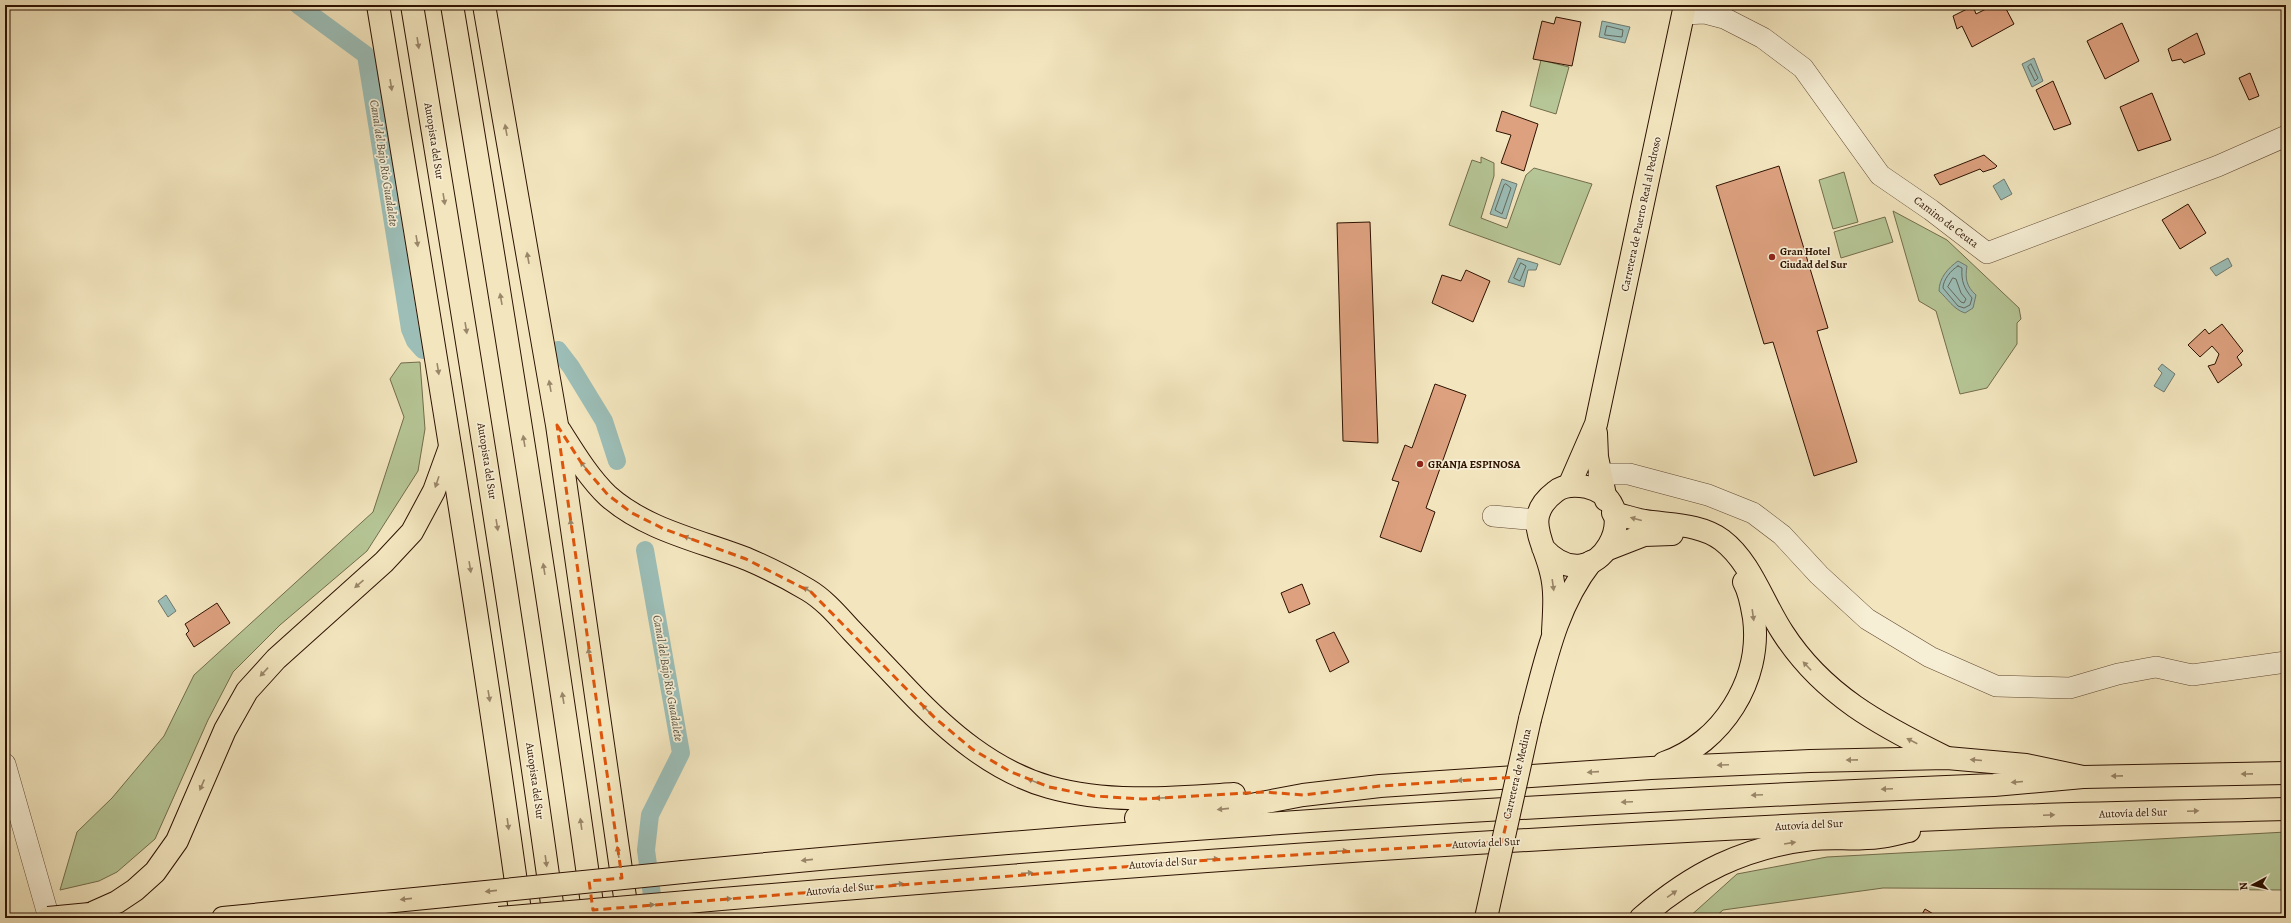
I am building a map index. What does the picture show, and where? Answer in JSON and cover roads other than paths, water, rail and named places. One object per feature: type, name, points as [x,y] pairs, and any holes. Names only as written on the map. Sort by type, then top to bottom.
[{"type":"main road","points":[[378,5],[451,446],[497,742],[521,918]]},
{"type":"main road","name":"Autopista del Sur","points":[[412,5],[477,397],[530,739],[554,918]]},
{"type":"main road","points":[[452,5],[517,394],[569,736],[594,918]]},
{"type":"main road","points":[[484,5],[557,425],[628,918]]},
{"type":"main road","name":"Carretera de Puerto Real al Pedroso","points":[[1596,424],[1684,9]]},
{"type":"main road","points":[[1553,632],[1578,579],[1600,555],[1615,531],[1610,506],[1599,474],[1596,424]]},
{"type":"main road","points":[[1569,486],[1596,424]]},
{"type":"main road","points":[[557,425],[584,467],[608,496],[632,514],[664,529],[753,562],[780,574],[811,592],[837,616],[935,718],[972,749],[1009,771],[1049,787],[1094,796],[1143,798],[1265,792],[1303,795]]},
{"type":"main road","points":[[49,918],[90,914],[117,902],[135,890],[156,872],[177,841],[225,730],[247,691],[276,659],[384,562],[412,532],[434,491],[451,446]]},
{"type":"main road","points":[[1553,632],[1555,599],[1551,572],[1537,530],[1537,520],[1540,508],[1547,498],[1557,490],[1569,486],[1589,488],[1610,506],[1651,522],[1687,526],[1705,531],[1721,539],[1736,554],[1753,580],[1783,633],[1803,661],[1824,683],[1849,704],[1882,725],[1948,758]]},
{"type":"main road","points":[[1543,548],[1550,556],[1562,562],[1581,565],[1638,537],[1659,534],[1684,534],[1718,547],[1730,559],[1746,585],[1752,604],[1755,626],[1754,648],[1749,670],[1734,708],[1718,728],[1695,749],[1677,759],[1651,768]]},
{"type":"main road","name":"Carretera de Medina","points":[[1486,918],[1530,719],[1553,632]]},
{"type":"main road","points":[[975,845],[1070,825],[1240,807],[1303,795],[1380,786],[1651,768],[1810,761],[1948,758],[2026,765],[2083,776]]},
{"type":"main road","points":[[223,918],[683,872],[975,845],[1411,814],[1994,784],[2083,776],[2286,773]]},
{"type":"main road","name":"Autovía del Sur","points":[[499,918],[1196,860],[1427,846],[1968,818],[2286,809]]},
{"type":"main road","points":[[1641,918],[1707,870],[1735,857],[1764,847],[1813,839],[1878,837],[1968,818]]},
{"type":"street","name":"Camino de Ceuta","points":[[1684,9],[1724,18],[1763,38],[1803,68],[1880,175],[1931,210],[1987,253],[2218,166],[2286,136]]},
{"type":"street","points":[[1599,474],[1629,474],[1708,496],[1753,514],[1782,535],[1819,575],[1867,619],[1930,657],[1996,686],[2070,688],[2118,674],[2156,667],[2192,674],[2286,662]]},
{"type":"street","points":[[1493,516],[1537,520]]},
{"type":"street","points":[[5,764],[49,918]]},
{"type":"water","points":[[1602,21],[1630,27],[1625,43],[1599,37]]},
{"type":"water","points":[[2034,58],[2043,81],[2032,87],[2022,64]]},
{"type":"water","points":[[1502,179],[1517,184],[1506,219],[1490,214]]},
{"type":"water","points":[[2004,179],[2012,194],[2001,200],[1993,186]]},
{"type":"water","points":[[1518,258],[1538,264],[1536,270],[1528,270],[1524,287],[1508,282]]},
{"type":"water","points":[[2228,258],[2232,266],[2216,276],[2210,268]]},
{"type":"water","points":[[1958,261],[1967,266],[1967,282],[1976,295],[1973,308],[1965,313],[1954,306],[1939,291],[1942,278]]},
{"type":"water","points":[[2162,364],[2175,374],[2164,392],[2154,386],[2162,373],[2158,369]]},
{"type":"water","points":[[166,595],[176,611],[168,617],[158,601]]},
{"type":"waterway","name":"Canal del Bajo Río Guadalete","points":[[298,5],[366,55],[410,329],[415,341],[423,350]]},
{"type":"waterway","name":"Canal del Bajo Río Guadalete","points":[[558,350],[571,367],[604,421],[617,461]]},
{"type":"waterway","name":"Canal del Bajo Río Guadalete","points":[[645,550],[681,753],[650,815],[646,850],[655,918]]},
{"type":"place","name":"Gran Hotel Ciudad del Sur","points":[[1772,257]]},
{"type":"place","name":"GRANJA ESPINOSA","points":[[1420,464]]}]
